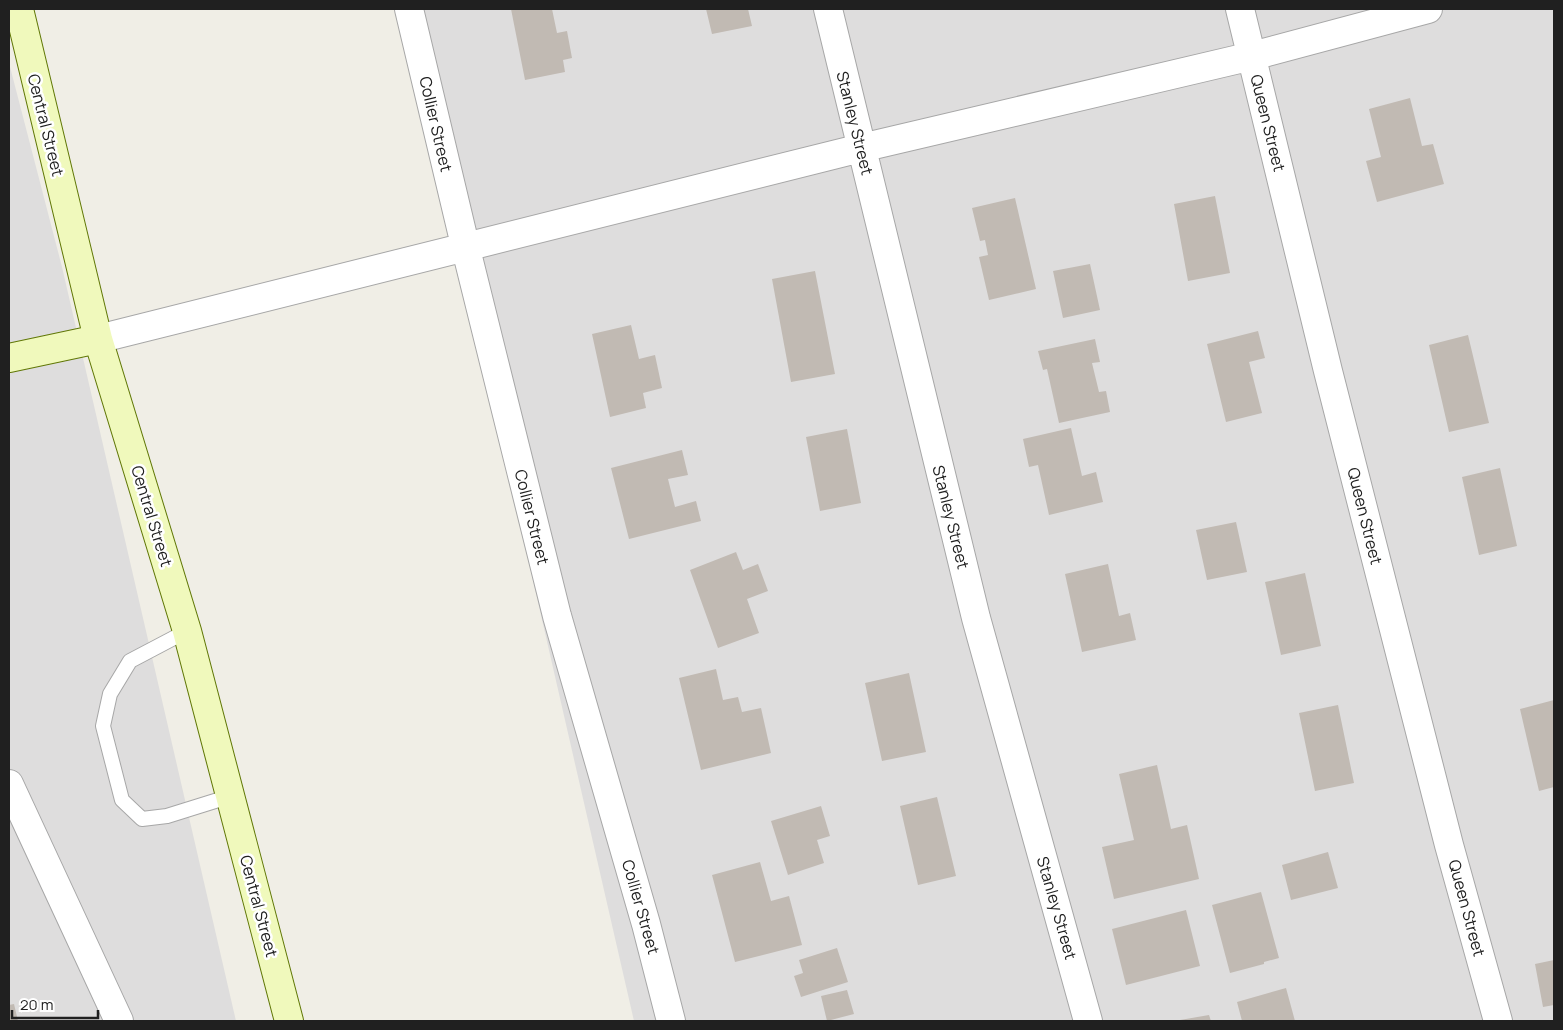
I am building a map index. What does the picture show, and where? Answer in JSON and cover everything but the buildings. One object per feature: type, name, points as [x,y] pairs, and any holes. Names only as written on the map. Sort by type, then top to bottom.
[{"type":"main road","name":"Central Street","points":[[18,9],[98,339],[187,632],[290,1021]]},
{"type":"main road","points":[[9,358],[98,339]]},
{"type":"street","name":"Collier Street","points":[[409,9],[465,246],[557,616],[643,914],[671,1021]]},
{"type":"street","name":"Stanley Street","points":[[828,9],[976,618],[1088,1021]]},
{"type":"street","name":"Queen Street","points":[[1240,9],[1330,381],[1449,845],[1498,1021]]},
{"type":"street","points":[[98,339],[861,148],[1252,56],[1428,9]]},
{"type":"street","points":[[9,784],[119,1021]]},
{"type":"lane","points":[[187,632],[130,661],[110,694],[103,726],[122,800],[142,818],[167,816],[231,796]]},
{"type":"shaded area","points":[[402,9],[1554,9],[1554,1021],[634,1021]]},
{"type":"shaded area","points":[[9,63],[62,267],[236,1021],[9,1021]]}]
